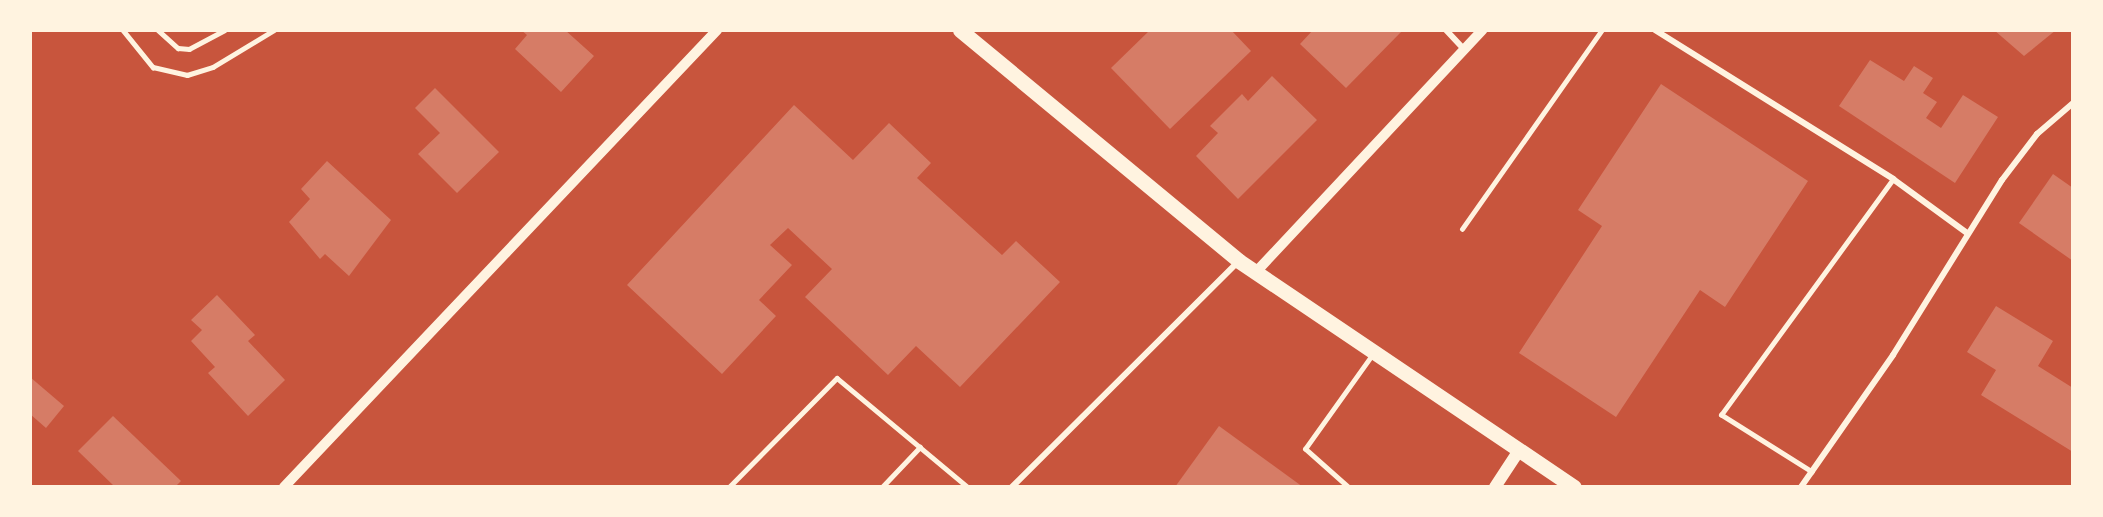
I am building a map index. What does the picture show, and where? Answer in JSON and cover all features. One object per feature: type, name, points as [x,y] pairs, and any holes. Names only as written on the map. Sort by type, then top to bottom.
[{"type":"main road","points":[[960,30],[1255,273],[1372,356],[1574,487]]},
{"type":"main road","points":[[1495,487],[1518,452]]},
{"type":"street","points":[[284,487],[717,30]]},
{"type":"street","points":[[1446,30],[1463,48]]},
{"type":"street","points":[[1255,273],[1482,30]]},
{"type":"street","points":[[1655,30],[1893,179],[1967,233]]},
{"type":"street","points":[[1801,487],[1893,355],[1967,233],[2037,134],[2073,103]]},
{"type":"street","points":[[1012,487],[1239,261]]},
{"type":"lane","points":[[123,30],[153,67],[188,75],[213,68],[274,30]]},
{"type":"lane","points":[[158,30],[178,48],[189,49],[224,30]]},
{"type":"lane","points":[[1462,230],[1602,30]]},
{"type":"lane","points":[[1812,472],[1721,415],[1893,179]]},
{"type":"lane","points":[[1348,487],[1305,449],[1372,356]]},
{"type":"lane","points":[[729,487],[837,378],[968,487]]},
{"type":"lane","points":[[882,487],[920,447]]},
{"type":"building","points":[[521,30],[565,30],[594,56],[561,92],[515,49],[527,35]]},
{"type":"building","points":[[1150,30],[1231,30],[1251,51],[1170,129],[1111,68]]},
{"type":"building","points":[[1313,30],[1403,30],[1346,88],[1300,44]]},
{"type":"building","points":[[1994,30],[2056,30],[2024,56]]},
{"type":"building","points":[[1870,60],[1904,81],[1914,66],[1933,78],[1923,93],[1937,102],[1926,118],[1941,128],[1963,95],[1998,117],[1955,183],[1839,106]]},
{"type":"building","points":[[1272,76],[1317,120],[1238,199],[1196,156],[1218,133],[1210,126],[1242,94],[1248,101]]},
{"type":"building","points":[[1661,84],[1808,181],[1725,307],[1700,290],[1616,417],[1519,353],[1602,226],[1578,210]]},
{"type":"building","points":[[435,88],[499,152],[457,193],[418,154],[440,133],[415,108]]},
{"type":"building","points":[[794,105],[853,160],[889,123],[931,163],[917,178],[1002,255],[1016,241],[1060,282],[960,387],[916,346],[888,375],[805,297],[832,269],[788,228],[770,245],[792,265],[759,300],[776,316],[722,374],[627,285]]},
{"type":"building","points":[[327,161],[391,220],[349,276],[325,254],[320,259],[289,222],[310,199],[301,189]]},
{"type":"building","points":[[2053,174],[2073,188],[2073,261],[2019,223]]},
{"type":"building","points":[[217,295],[255,335],[248,341],[285,380],[248,416],[208,373],[215,367],[191,341],[202,330],[191,320]]},
{"type":"building","points":[[1996,306],[2053,341],[2038,366],[2073,388],[2073,452],[1981,395],[1996,370],[1967,352]]},
{"type":"building","points":[[30,377],[64,406],[46,428],[30,414]]},
{"type":"building","points":[[113,416],[181,481],[175,487],[115,487],[78,451]]},
{"type":"building","points":[[1219,426],[1303,487],[1175,487]]}]
